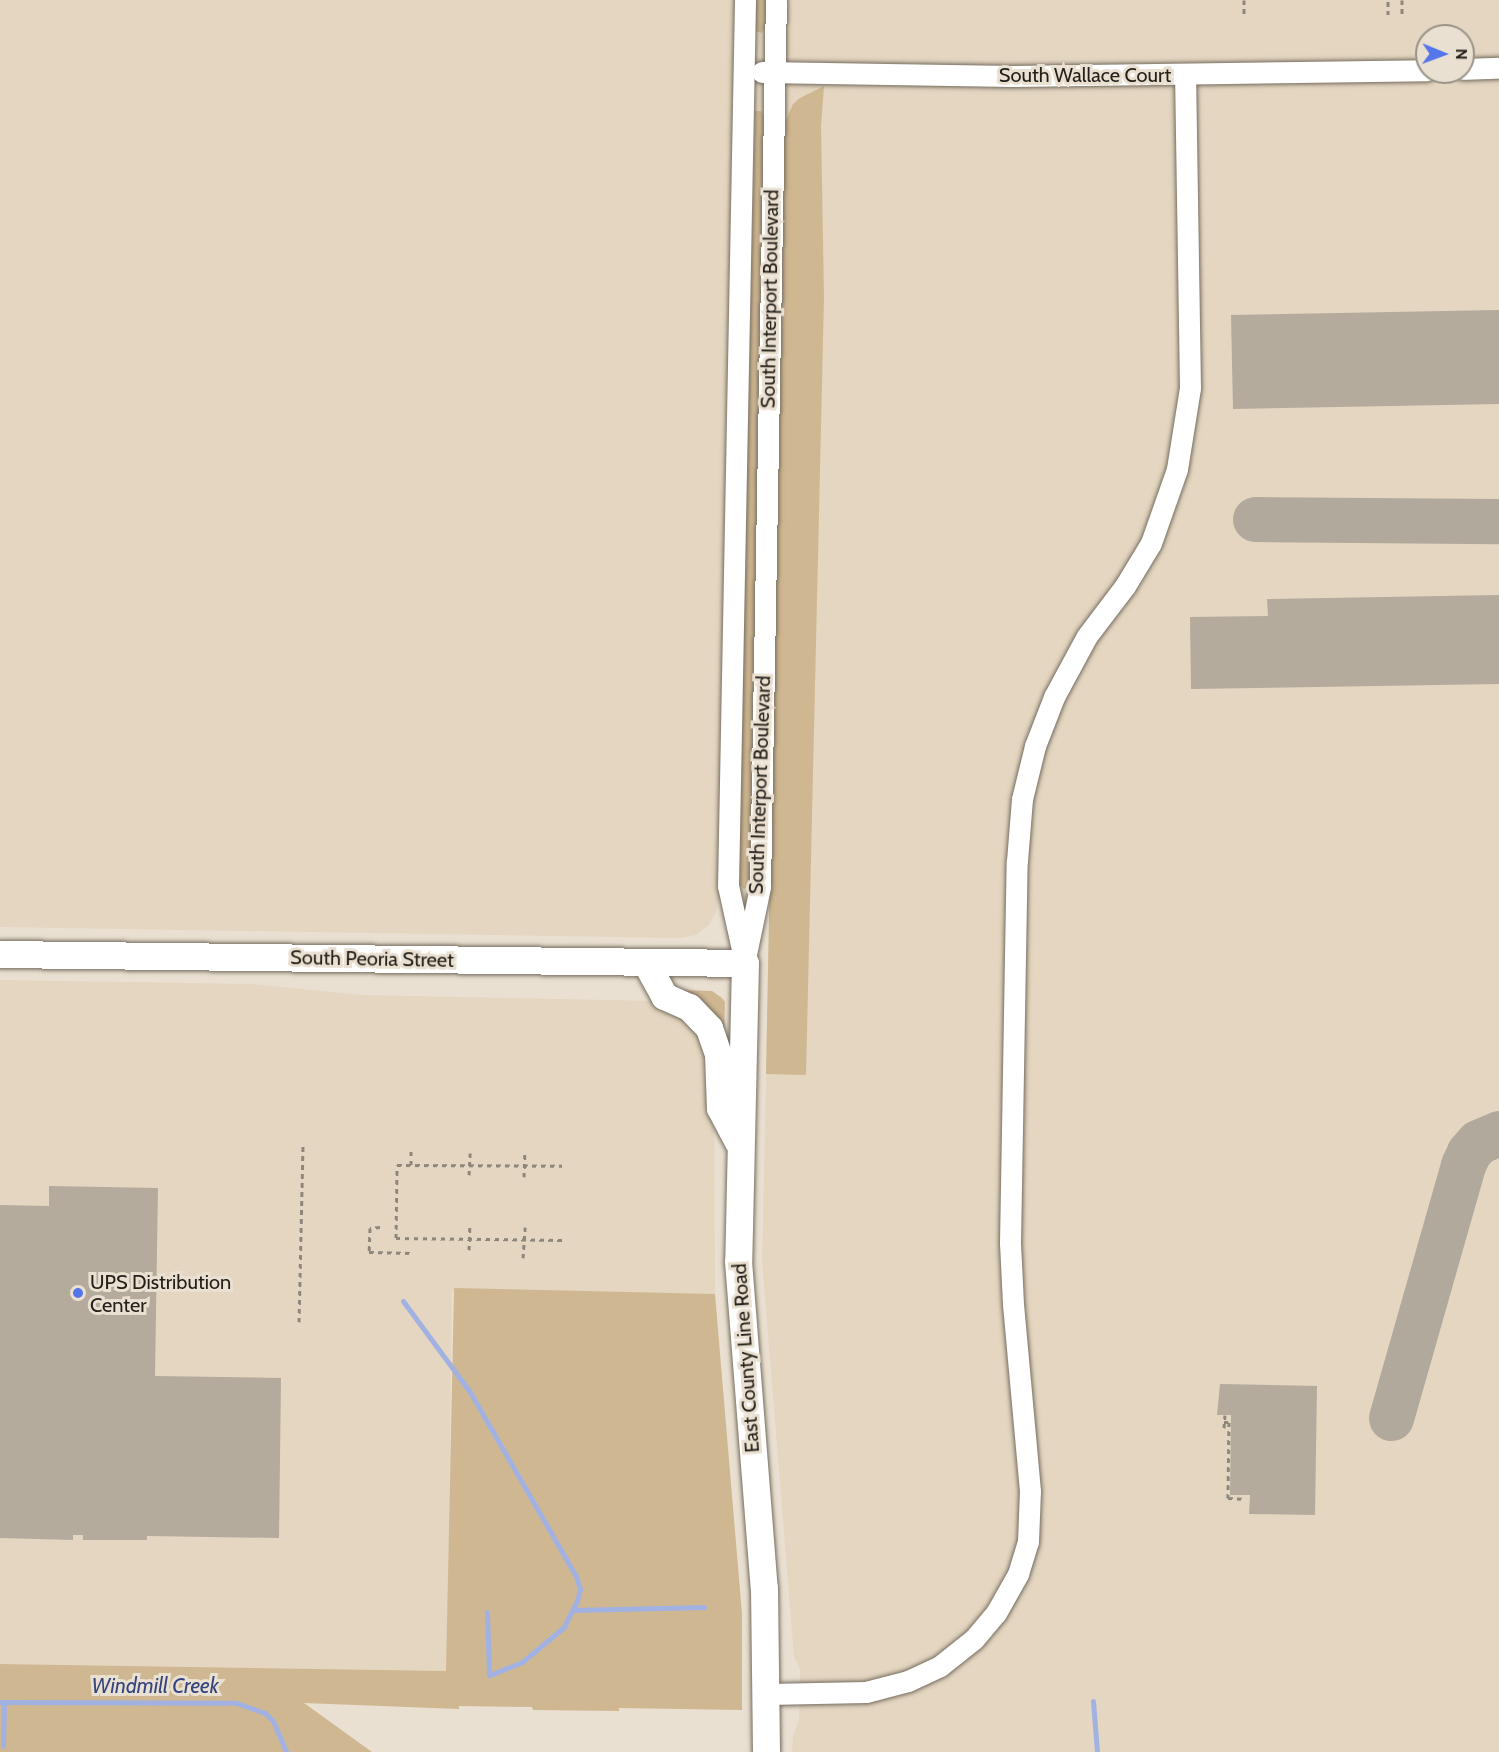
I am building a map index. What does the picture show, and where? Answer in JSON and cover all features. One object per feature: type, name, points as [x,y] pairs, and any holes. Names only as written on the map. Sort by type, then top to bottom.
[{"type":"main road","name":"South Peoria Street","points":[[0,954],[744,963]]},
{"type":"main road","points":[[646,963],[664,996],[689,1007],[700,1017],[712,1034],[718,1054],[720,1108],[740,1146]]},
{"type":"main road","name":"East County Line Road","points":[[744,963],[738,1261],[761,1542],[767,1694],[766,1752]]},
{"type":"street","name":"South Interport Boulevard","points":[[744,963],[728,886],[745,0]]},
{"type":"street","name":"South Interport Boulevard","points":[[744,963],[760,887],[776,0]]},
{"type":"street","points":[[1475,69],[1499,68]]},
{"type":"street","name":"South Wallace Court","points":[[744,72],[1013,76],[1415,70]]},
{"type":"street","points":[[767,1694],[866,1692],[908,1681],[940,1666],[974,1639],[996,1613],[1015,1579],[1028,1542],[1030,1491],[1013,1304],[1010,1243],[1017,861],[1022,799],[1035,746],[1054,697],[1087,636],[1125,586],[1150,543],[1170,493],[1183,443],[1190,367],[1185,74]]},
{"type":"path","points":[[1244,0],[1244,14]]},
{"type":"path","points":[[1388,0],[1388,15]]},
{"type":"path","points":[[1402,0],[1402,15]]},
{"type":"path","points":[[299,1322],[303,1146]]},
{"type":"path","points":[[411,1147],[411,1165]]},
{"type":"path","points":[[469,1175],[470,1153]]},
{"type":"path","points":[[524,1177],[525,1154]]},
{"type":"path","points":[[562,1166],[397,1165],[396,1238],[562,1240]]},
{"type":"path","points":[[469,1250],[470,1226]]},
{"type":"path","points":[[381,1227],[370,1228],[369,1252],[410,1253]]},
{"type":"path","points":[[523,1258],[525,1227]]},
{"type":"path","points":[[1224,1428],[1225,1415]]},
{"type":"path","points":[[1224,1422],[1229,1422],[1228,1498],[1246,1499]]},
{"type":"shaded area","points":[[0,0],[1499,0],[1499,1752],[792,1752],[793,1735],[799,1721],[800,1669],[794,1657],[762,1261],[770,901],[718,900],[716,912],[709,925],[696,935],[679,938],[0,927]]},
{"type":"shaded area","points":[[754,0],[766,0],[765,28],[761,33],[755,31]]},
{"type":"shaded area","points":[[824,86],[821,126],[824,297],[806,1075],[766,1074],[784,125],[793,104]]},
{"type":"shaded area","points":[[755,111],[761,111],[764,115],[750,885],[744,889],[738,883]]},
{"type":"shaded area","points":[[0,980],[251,984],[361,995],[659,1001],[684,1011],[714,1063],[715,1294],[452,1291],[447,1671],[0,1664]]},
{"type":"shaded area","points":[[681,990],[712,991],[722,998],[725,1002],[724,1034]]},
{"type":"shaded area","points":[[454,1288],[715,1294],[742,1614],[742,1710],[619,1708],[619,1711],[533,1710],[532,1707],[459,1706],[459,1709],[304,1703],[372,1752],[0,1752],[0,1664],[446,1671]]},
{"type":"building","points":[[1499,310],[1499,404],[1233,409],[1231,315]]},
{"type":"building","points":[[1499,595],[1499,684],[1191,689],[1190,617],[1268,616],[1267,599]]},
{"type":"building","name":"UPS Distribution Center","points":[[49,1186],[158,1188],[155,1376],[281,1378],[279,1538],[147,1536],[147,1540],[83,1540],[83,1535],[73,1535],[73,1540],[0,1538],[0,1205],[49,1206]]},
{"type":"building","points":[[1220,1384],[1317,1386],[1315,1515],[1249,1514],[1250,1495],[1230,1495],[1231,1415],[1217,1415]]},
{"type":"waterway","points":[[403,1301],[470,1392],[576,1576],[580,1589],[577,1601],[564,1627],[522,1662],[489,1675],[487,1612]]},
{"type":"waterway","points":[[573,1610],[704,1607]]},
{"type":"waterway","points":[[1093,1701],[1097,1752]]},
{"type":"waterway","name":"Windmill Creek","points":[[0,1702],[236,1703],[265,1713],[273,1721],[286,1752]]},
{"type":"waterway","points":[[3,1746],[4,1702]]},
{"type":"taxiway","points":[[1255,519],[1499,521]]},
{"type":"taxiway","points":[[1391,1418],[1463,1165],[1469,1152],[1478,1142],[1499,1133]]},
{"type":"place","name":"UPS Distribution Center","points":[[78,1293]]}]
